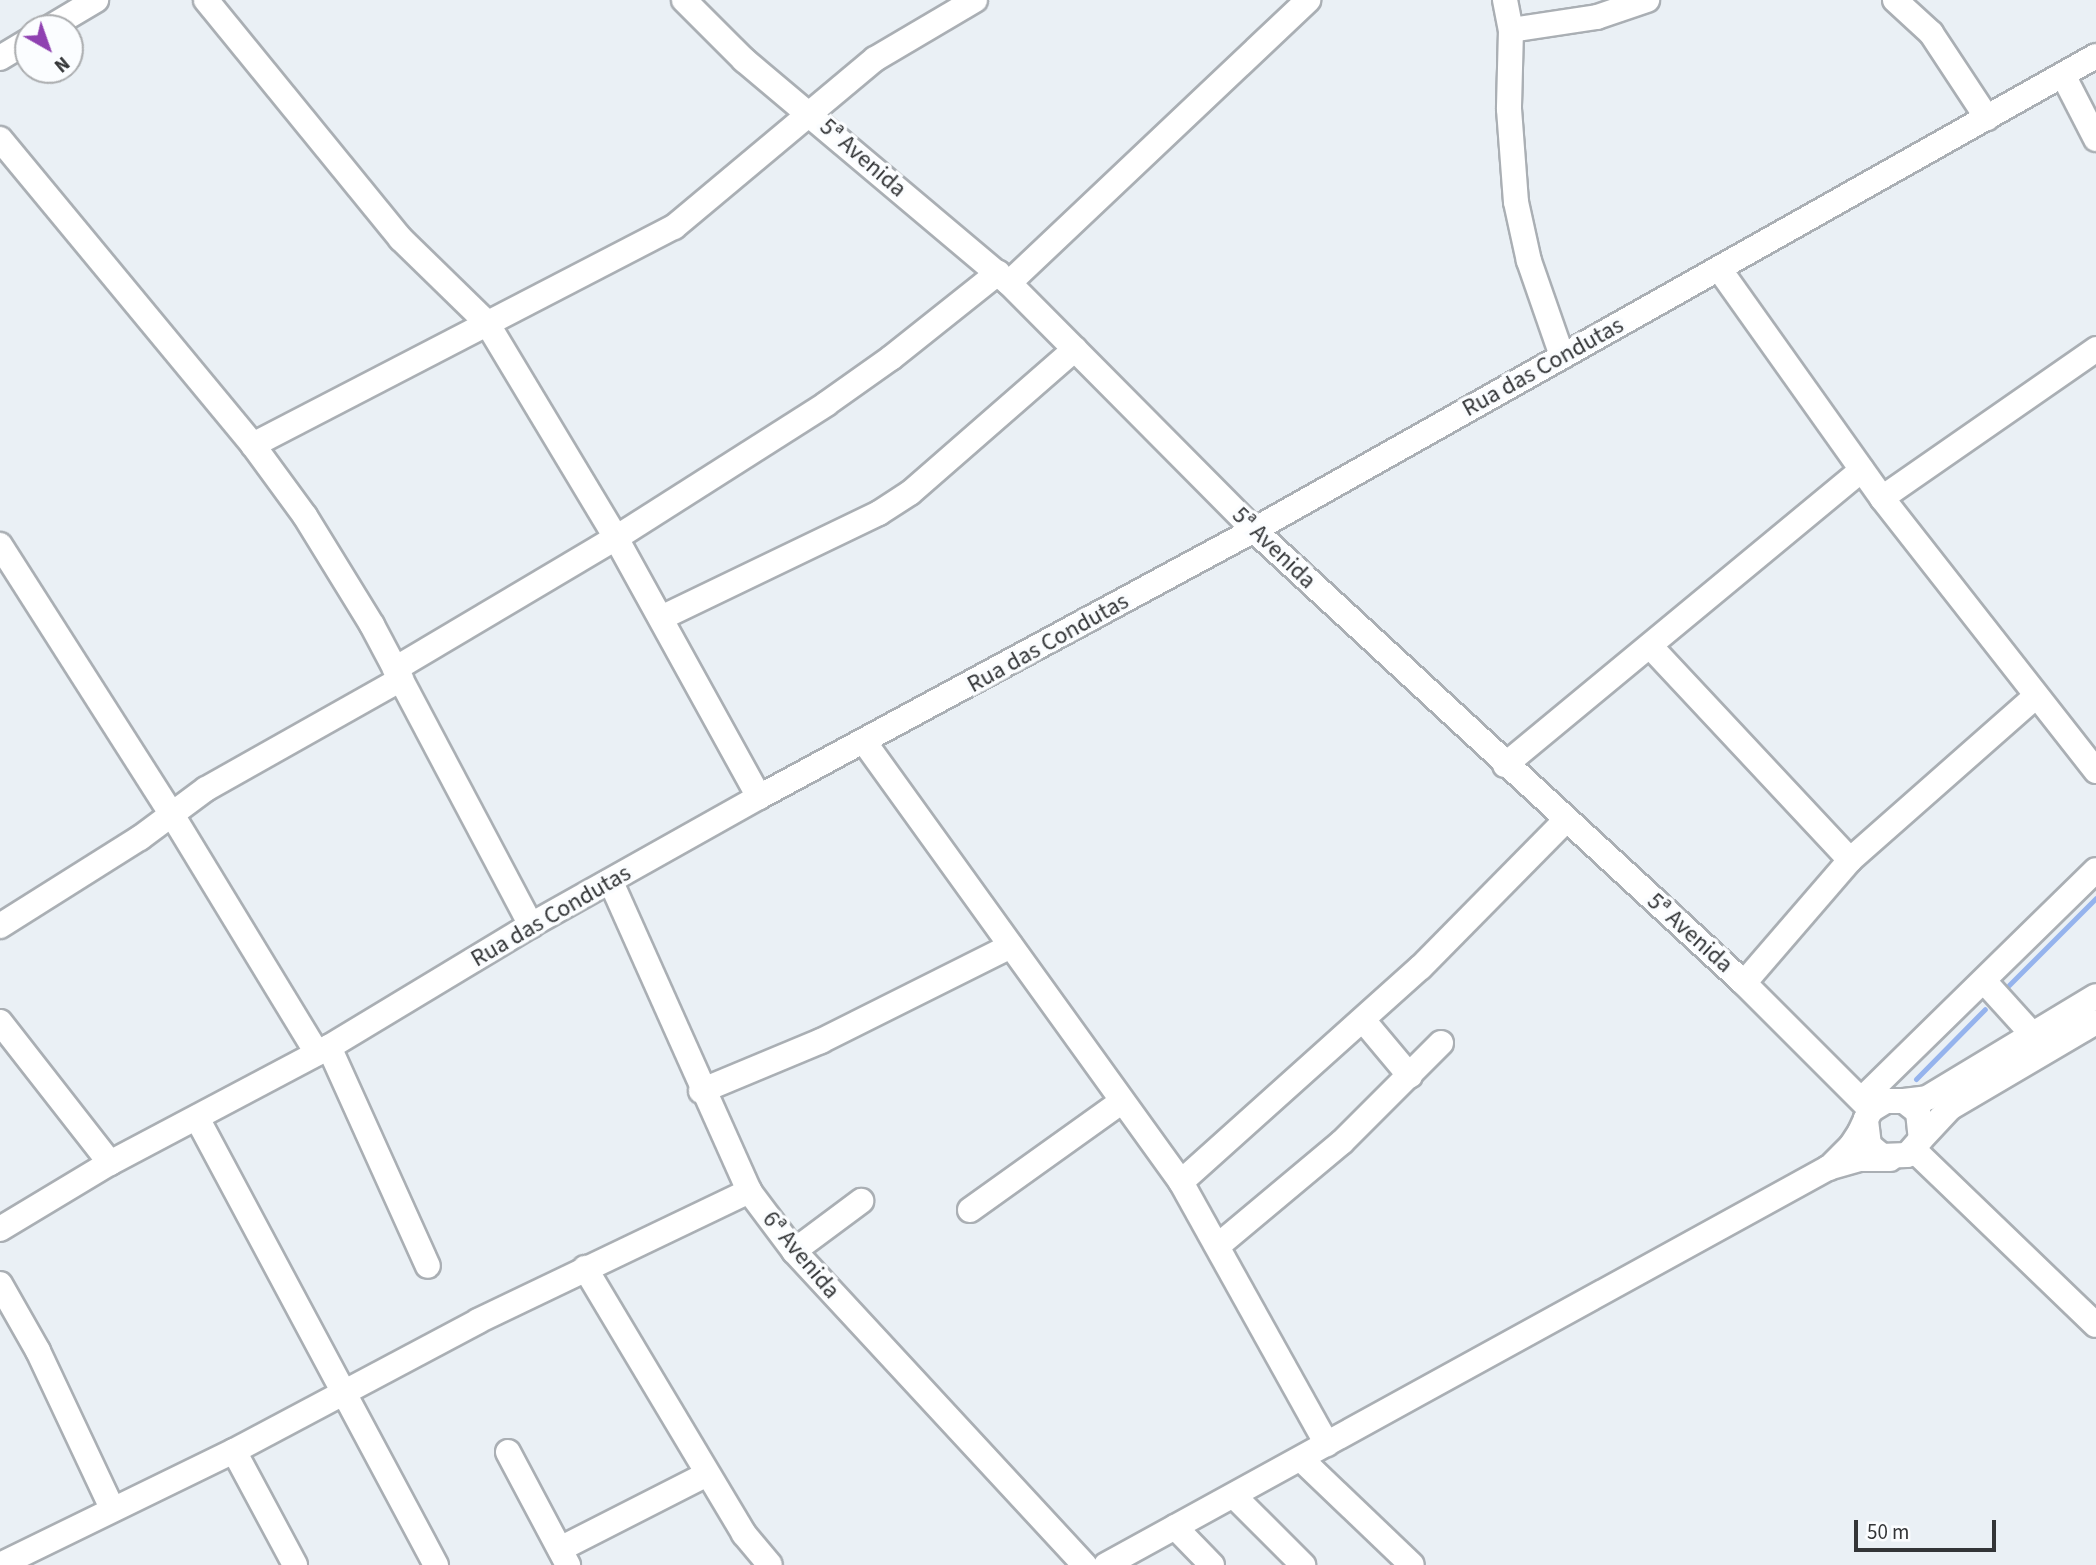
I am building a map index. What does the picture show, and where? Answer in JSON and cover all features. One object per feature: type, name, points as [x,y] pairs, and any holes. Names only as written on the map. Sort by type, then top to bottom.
[{"type":"street","points":[[72,14],[96,0]]},
{"type":"street","points":[[206,0],[408,247],[486,323],[616,538],[759,797]]},
{"type":"street","name":"5ª Avenida","points":[[684,0],[744,60],[810,111],[1003,278],[1254,530],[1505,765],[1744,982],[1867,1109]]},
{"type":"street","points":[[253,445],[674,227],[875,59],[975,0]]},
{"type":"street","points":[[0,926],[171,813],[616,538],[891,358],[1003,278],[1308,0]]},
{"type":"street","points":[[1505,0],[1511,30],[1509,109],[1516,202],[1529,261],[1562,356]]},
{"type":"street","points":[[1511,30],[1597,17],[1647,0]]},
{"type":"street","points":[[1895,0],[1931,33],[1987,118]]},
{"type":"street","name":"Rua das Condutas","points":[[0,1230],[110,1163],[323,1050],[531,925],[759,797],[864,743],[1254,530],[2096,56]]},
{"type":"street","points":[[2063,75],[2096,139]]},
{"type":"street","points":[[0,139],[253,445],[305,516],[398,674],[531,925]]},
{"type":"street","points":[[1720,270],[1882,498],[2096,771]]},
{"type":"street","points":[[661,618],[879,513],[910,493],[1075,349]]},
{"type":"street","points":[[1882,498],[2096,349]]},
{"type":"street","points":[[1505,765],[1862,470]]},
{"type":"street","points":[[0,545],[323,1050],[428,1266]]},
{"type":"street","points":[[1650,646],[1850,860]]},
{"type":"street","points":[[1744,982],[1850,860],[2036,695]]},
{"type":"street","points":[[864,743],[1181,1182],[1220,1244],[1327,1444]]},
{"type":"street","points":[[1181,1182],[1363,1020],[1566,820]]},
{"type":"street","points":[[1828,1168],[1851,1146],[1867,1109],[1984,981],[2096,870]]},
{"type":"street","name":"6ª Avenida","points":[[611,882],[701,1091],[749,1191],[794,1251],[1085,1565]]},
{"type":"street","points":[[701,1091],[821,1041],[1011,946]]},
{"type":"street","points":[[1984,981],[2033,1035]]},
{"type":"street","points":[[1867,1109],[1886,1101],[1927,1098],[2096,996]]},
{"type":"street","points":[[1363,1020],[1410,1076]]},
{"type":"street","points":[[0,1022],[110,1163]]},
{"type":"street","points":[[1106,1565],[1828,1168],[1859,1160],[1891,1158],[1918,1144],[1950,1108],[2096,1022]]},
{"type":"street","points":[[1220,1244],[1342,1142],[1441,1043]]},
{"type":"street","points":[[970,1210],[1122,1101]]},
{"type":"street","points":[[1904,1101],[1922,1121],[1918,1144]]},
{"type":"street","points":[[1867,1109],[1868,1145],[1891,1158]]},
{"type":"street","points":[[197,1118],[345,1389],[436,1565]]},
{"type":"street","points":[[1918,1144],[2096,1325]]},
{"type":"street","points":[[0,1565],[112,1508],[234,1451],[345,1389],[585,1268],[749,1191]]},
{"type":"street","points":[[794,1251],[861,1201]]},
{"type":"street","points":[[585,1268],[744,1534],[770,1565]]},
{"type":"street","points":[[0,1284],[38,1351],[112,1508]]},
{"type":"street","points":[[234,1451],[295,1565]]},
{"type":"street","points":[[508,1452],[564,1557],[707,1474]]},
{"type":"street","points":[[1301,1459],[1412,1565]]},
{"type":"street","points":[[1234,1496],[1303,1565]]},
{"type":"street","points":[[1175,1527],[1212,1565]]},
{"type":"waterway","points":[[2009,985],[2096,898]]},
{"type":"waterway","points":[[1916,1079],[1985,1009]]}]
